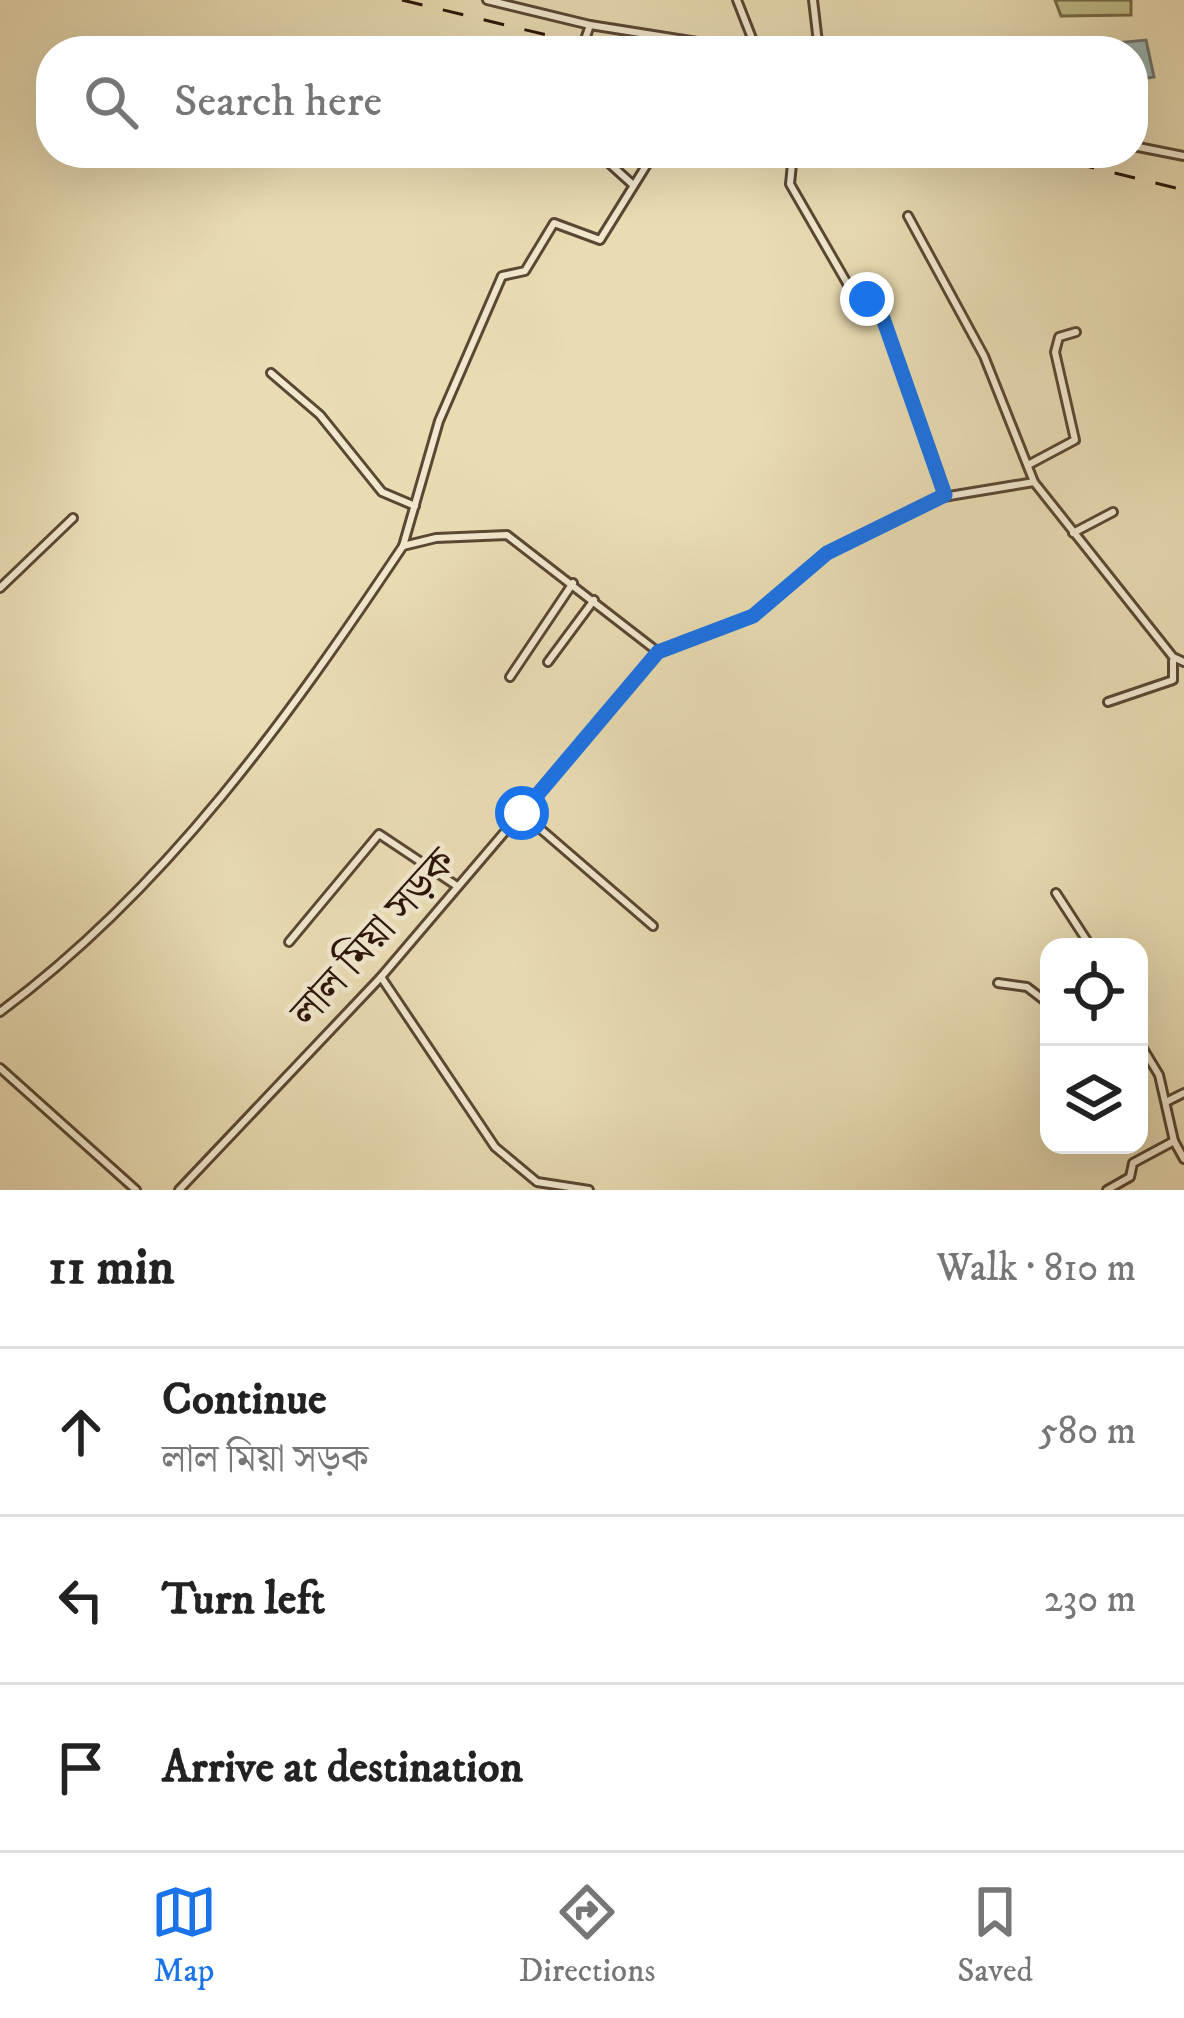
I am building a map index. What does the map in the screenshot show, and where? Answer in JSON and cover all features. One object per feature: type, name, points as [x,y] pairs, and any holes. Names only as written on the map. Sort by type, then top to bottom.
[{"type":"street","points":[[487,0],[660,36]]},
{"type":"street","points":[[737,0],[750,36]]},
{"type":"street","points":[[813,0],[817,36]]},
{"type":"street","points":[[586,36],[590,25]]},
{"type":"street","points":[[1148,149],[1184,156]]},
{"type":"street","points":[[614,168],[631,183]]},
{"type":"street","points":[[0,1012],[50,974],[180,850],[260,749],[403,546],[439,421],[502,276],[529,267],[554,224],[599,240],[642,168]]},
{"type":"street","points":[[792,168],[790,184],[850,290],[878,304],[945,495]]},
{"type":"street","points":[[908,216],[984,356],[1034,482],[1173,658],[1184,662]]},
{"type":"street","points":[[1028,465],[1075,440],[1055,352],[1059,338],[1076,332]]},
{"type":"street","points":[[271,373],[320,415],[382,492],[415,506]]},
{"type":"street","name":"লাল মিয়া সড়ক","points":[[179,1190],[381,977],[658,652],[753,616],[827,553],[945,495],[1034,482]]},
{"type":"street","points":[[1073,532],[1112,512]]},
{"type":"street","points":[[0,588],[73,518]]},
{"type":"street","points":[[403,546],[436,538],[507,535],[658,652]]},
{"type":"street","points":[[510,677],[573,583]]},
{"type":"street","points":[[548,662],[594,600]]},
{"type":"street","points":[[1108,702],[1173,680],[1173,658]]},
{"type":"street","points":[[522,813],[653,926]]},
{"type":"street","points":[[289,942],[379,834],[458,886]]},
{"type":"street","points":[[1056,893],[1085,938]]},
{"type":"street","points":[[381,977],[495,1148],[537,1182],[589,1190]]},
{"type":"street","points":[[998,983],[1027,987],[1040,997]]},
{"type":"street","points":[[1141,1046],[1168,1101],[1174,1141],[1184,1159]]},
{"type":"street","points":[[0,1068],[136,1190]]},
{"type":"street","points":[[1168,1101],[1184,1093]]},
{"type":"street","points":[[1106,1190],[1130,1177],[1133,1163],[1174,1141]]},
{"type":"shaded area","points":[[1055,0],[1131,0],[1131,15],[1061,16]]},
{"type":"railway","points":[[402,0],[551,36]]},
{"type":"railway","points":[[1094,168],[1184,190]]},
{"type":"route","points":[[522,813],[658,652],[753,616],[827,553],[945,495],[878,304],[867,299]]}]
